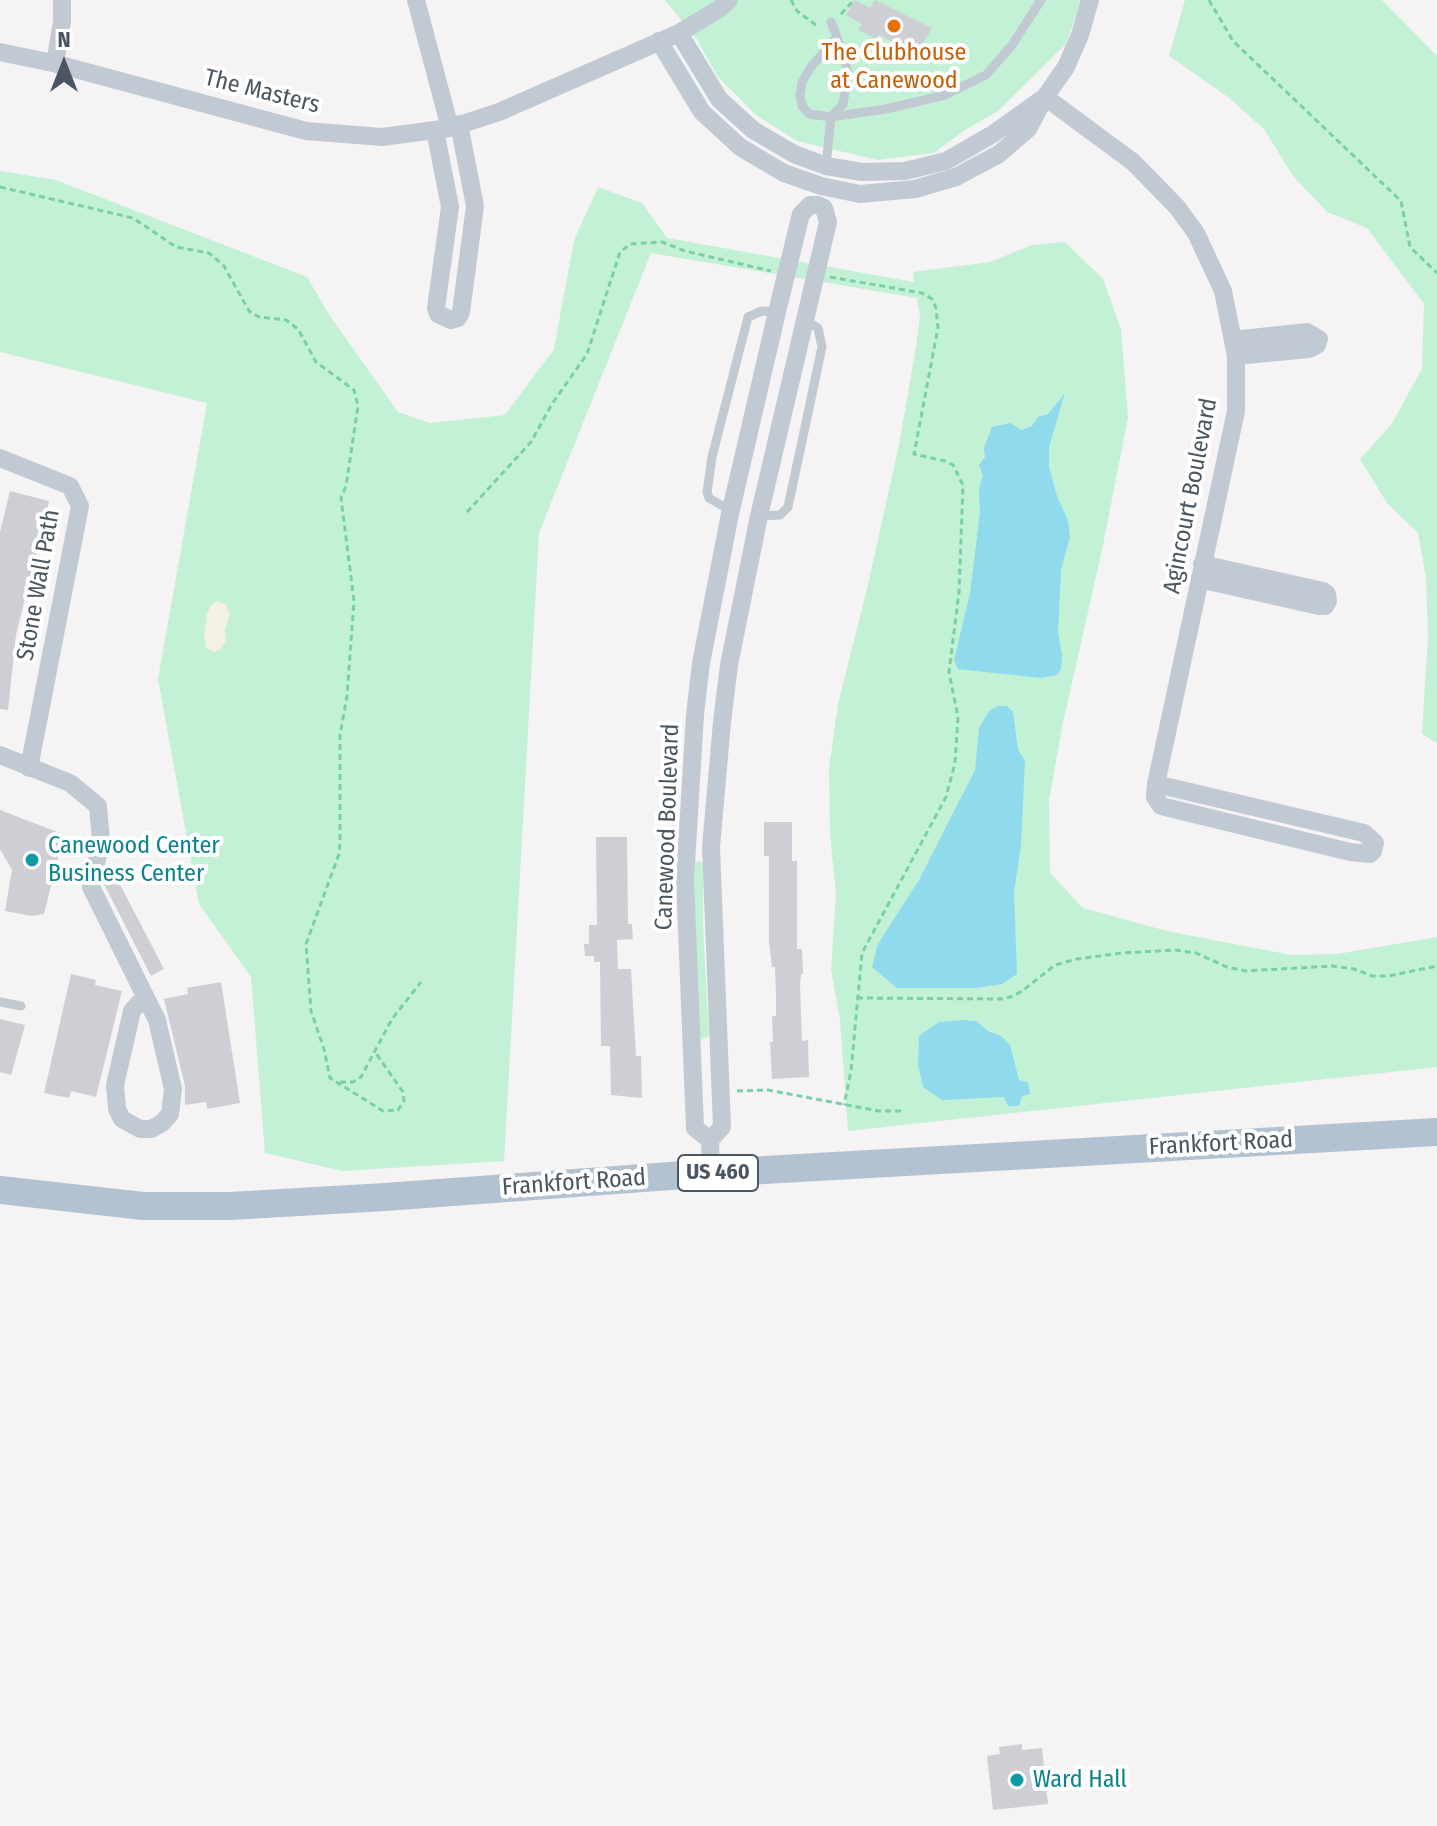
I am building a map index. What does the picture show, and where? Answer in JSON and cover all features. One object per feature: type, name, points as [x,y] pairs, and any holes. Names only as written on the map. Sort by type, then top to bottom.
[{"type":"main road","name":"Frankfort Road","points":[[0,1190],[143,1206],[230,1206],[711,1173],[1437,1132]]},
{"type":"street","points":[[55,63],[62,22],[62,0]]},
{"type":"street","points":[[416,0],[448,127],[475,206],[461,312],[458,318],[451,320],[438,314],[436,308],[450,207],[448,127]]},
{"type":"street","name":"The Masters","points":[[0,52],[55,63],[306,131],[382,137],[448,127],[499,112],[679,33],[729,0]]},
{"type":"street","points":[[659,41],[702,112],[740,147],[820,196],[915,189],[956,177],[999,154],[1028,129],[1066,67],[1090,0]]},
{"type":"street","points":[[679,33],[719,99],[753,130],[794,154],[826,166],[862,172],[905,171],[946,161],[993,134],[1045,97]]},
{"type":"street","name":"Agincourt Boulevard","points":[[1045,97],[1133,162],[1177,207],[1196,233],[1223,291],[1235,348],[1236,411],[1156,784]]},
{"type":"street","name":"Canewood Boulevard","points":[[711,1173],[710,1140],[722,1127],[711,825],[729,665],[759,516],[828,222],[820,196],[826,166]]},
{"type":"street","name":"Canewood Boulevard","points":[[710,1140],[695,1128],[686,848],[690,768],[701,663],[731,511],[801,214],[820,196]]},
{"type":"street","points":[[777,312],[804,319]]},
{"type":"street","name":"Stone Wall Path","points":[[0,458],[70,486],[80,506],[29,768]]},
{"type":"street","points":[[1201,572],[1326,592],[1328,601],[1325,606],[1319,606],[1201,572]]},
{"type":"street","points":[[0,755],[70,783],[98,806],[101,841],[91,887],[157,1020],[173,1089],[170,1114],[151,1129],[140,1129],[122,1119],[117,1109],[115,1085],[132,1011],[147,1000]]},
{"type":"street","points":[[1156,784],[1364,833],[1375,843],[1373,851],[1370,854],[1350,852],[1161,806],[1155,797],[1156,784]]},
{"type":"lane","points":[[837,37],[802,82],[802,106],[809,114],[831,117],[886,109],[945,95],[986,75],[1012,45],[1041,0]]},
{"type":"lane","points":[[826,166],[831,117],[843,104],[848,79],[847,65],[831,22]]},
{"type":"lane","points":[[731,511],[709,498],[707,492],[712,457],[748,317],[762,311],[777,312]]},
{"type":"lane","points":[[759,516],[780,515],[788,507],[822,347],[818,328],[804,319]]},
{"type":"lane","points":[[0,1002],[21,1006]]},
{"type":"path","points":[[1209,0],[1233,41],[1401,201],[1410,247],[1437,273]]},
{"type":"path","points":[[0,187],[133,218],[176,247],[209,253],[224,266],[249,311],[259,317],[286,320],[298,329],[316,362],[354,390],[358,406],[346,486],[341,498],[354,601],[347,696],[340,735],[339,854],[306,944],[311,1011],[330,1078],[383,1111],[398,1110],[404,1101],[403,1092],[375,1052]]},
{"type":"path","points":[[467,512],[531,442],[552,404],[587,354],[620,252],[630,244],[662,242],[685,251],[736,261],[786,276]]},
{"type":"path","points":[[815,275],[922,293],[932,299],[938,328],[914,454],[953,465],[963,485],[959,592],[949,672],[958,717],[955,763],[946,797],[862,953],[851,1071],[844,1105]]},
{"type":"path","points":[[857,998],[1002,999],[1014,996],[1055,965],[1122,953],[1175,950],[1196,953],[1227,967],[1246,971],[1332,966],[1354,969],[1372,976],[1388,976],[1437,966]]},
{"type":"path","points":[[336,1082],[353,1082],[361,1077],[392,1019],[421,982]]},
{"type":"path","points":[[721,1092],[768,1090],[879,1111],[905,1111]]},
{"type":"green space","points":[[665,0],[1081,0],[1066,44],[998,111],[934,153],[878,160],[797,141],[756,115],[718,77],[697,40]]},
{"type":"green space","points":[[1185,0],[1382,0],[1437,56],[1437,743],[1422,734],[1428,636],[1426,578],[1418,533],[1387,503],[1360,459],[1391,425],[1422,369],[1424,304],[1367,228],[1327,212],[1293,176],[1264,129],[1228,97],[1169,56]]},
{"type":"green space","points":[[0,171],[56,180],[307,277],[328,313],[398,412],[430,423],[505,415],[554,349],[574,240],[598,187],[642,203],[667,238],[914,282],[913,272],[990,262],[1032,245],[1065,242],[1103,279],[1121,329],[1128,418],[1049,801],[1050,873],[1083,908],[1167,931],[1291,955],[1337,954],[1437,937],[1437,1067],[848,1131],[840,1020],[831,970],[836,893],[830,834],[829,769],[838,704],[899,445],[920,316],[917,298],[651,253],[539,533],[504,1161],[342,1171],[265,1153],[251,977],[199,904],[158,679],[207,403],[0,352]]},
{"type":"green space","points":[[695,862],[703,863],[709,1036],[701,1040],[698,1036],[692,917]]},
{"type":"sand","points":[[217,601],[226,605],[230,614],[225,629],[226,641],[222,648],[214,652],[206,648],[204,634],[207,614]]},
{"type":"water","points":[[1065,393],[1049,447],[1049,467],[1068,521],[1070,537],[1061,570],[1058,632],[1061,669],[1057,675],[1041,678],[958,669],[954,660],[970,593],[980,512],[979,489],[983,475],[979,465],[985,457],[984,448],[992,427],[1010,423],[1022,430],[1032,426],[1038,417],[1048,414]]},
{"type":"water","points":[[998,706],[1007,706],[1013,712],[1018,749],[1025,761],[1021,846],[1014,892],[1017,974],[1002,984],[976,988],[897,988],[872,967],[878,944],[919,880],[975,770],[979,728],[989,711]]},
{"type":"water","points":[[976,1021],[1010,1045],[1019,1080],[1028,1082],[1030,1094],[1022,1096],[1019,1106],[1008,1106],[1004,1097],[942,1100],[923,1087],[918,1065],[919,1036],[939,1022]]},
{"type":"building","name":"The Clubhouse at Canewood","points":[[855,0],[870,8],[875,0],[932,28],[916,56],[878,34],[876,39],[858,30],[862,24],[846,15]]},
{"type":"building","points":[[10,491],[49,501],[16,635],[8,710],[0,709],[0,532]]},
{"type":"building","name":"Canewood Center Business Center","points":[[0,810],[60,833],[63,838],[44,914],[32,916],[5,911],[12,870],[0,849]]},
{"type":"building","points":[[764,822],[792,822],[792,861],[797,861],[797,949],[802,949],[802,1041],[808,1040],[809,1077],[772,1079],[770,1042],[773,1042],[772,1016],[776,1016],[776,996],[775,967],[772,967],[769,942],[769,856],[764,856]]},
{"type":"building","points":[[596,837],[627,837],[628,924],[632,924],[633,939],[617,940],[618,969],[631,969],[636,1056],[641,1056],[642,1098],[611,1095],[610,1046],[601,1046],[600,962],[594,962],[594,956],[585,956],[584,944],[589,944],[589,925],[597,925]]},
{"type":"building","points":[[115,875],[164,969],[151,976],[104,884],[105,880]]},
{"type":"building","points":[[71,974],[96,980],[95,985],[122,991],[96,1097],[71,1091],[69,1098],[44,1093]]},
{"type":"building","points":[[221,982],[240,1103],[207,1109],[206,1102],[185,1105],[185,1086],[164,999],[188,994],[187,988]]},
{"type":"building","points":[[0,1019],[25,1025],[11,1075],[0,1072]]},
{"type":"building","name":"Ward Hall","points":[[1022,1744],[1022,1750],[1042,1748],[1048,1804],[993,1810],[987,1756],[1000,1754],[999,1747]]},
{"type":"place","name":"The Clubhouse at Canewood","points":[[894,26]]},
{"type":"place","name":"Canewood Center Business Center","points":[[32,860]]},
{"type":"place","name":"Ward Hall","points":[[1017,1780]]}]
